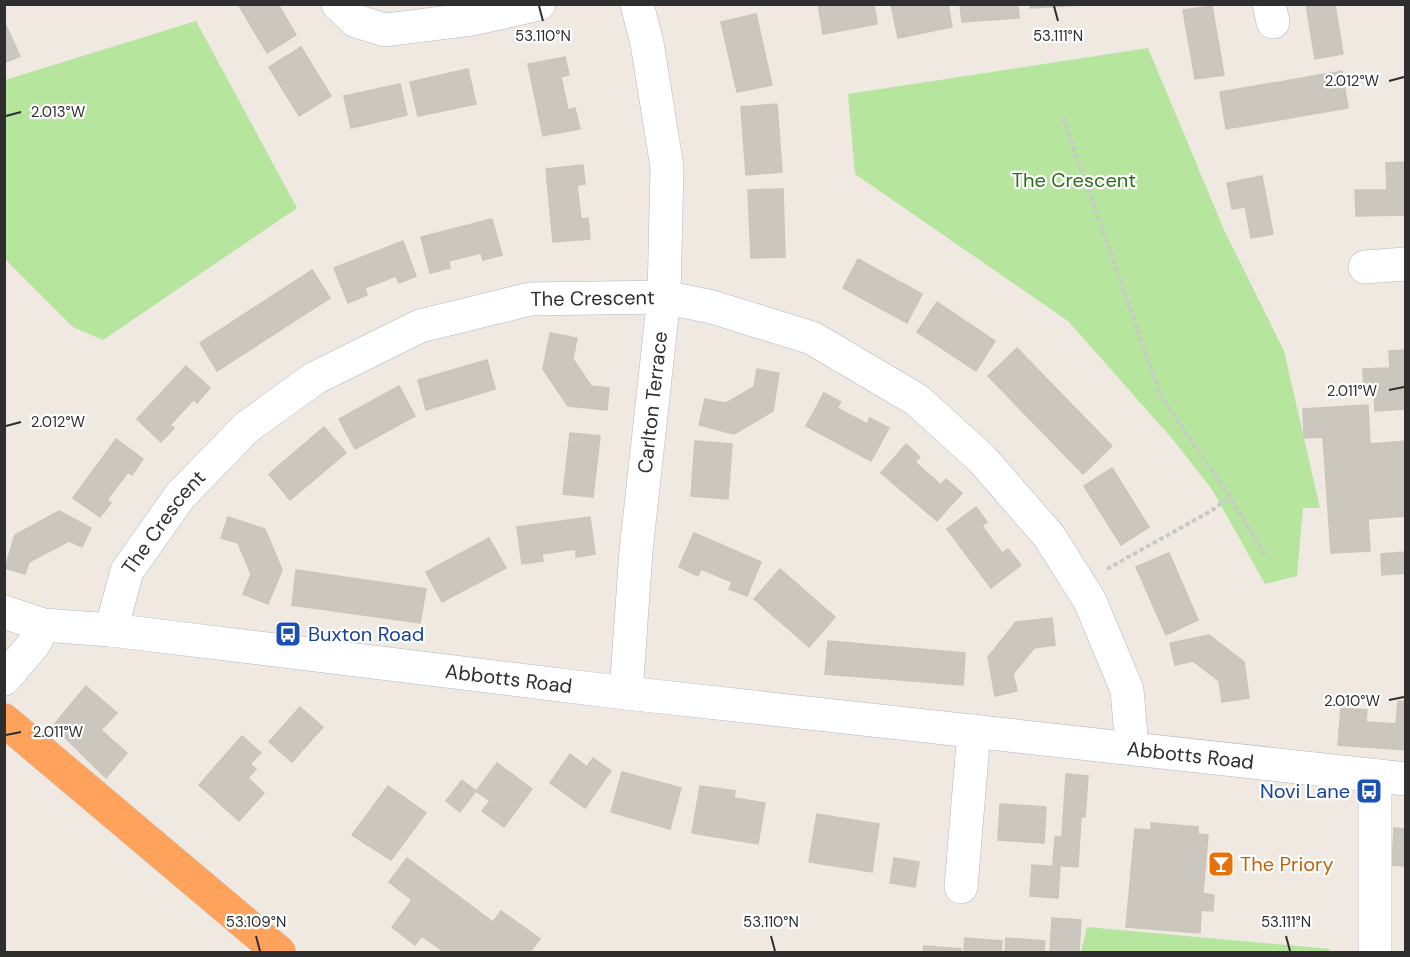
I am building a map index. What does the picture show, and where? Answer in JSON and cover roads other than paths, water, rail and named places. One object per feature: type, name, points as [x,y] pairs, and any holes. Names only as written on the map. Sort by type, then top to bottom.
[{"type":"highway","points":[[4,720],[263,948]]},
{"type":"street","points":[[338,4],[356,21],[385,30],[473,19],[539,4]]},
{"type":"street","name":"Carlton Terrace","points":[[626,693],[636,551],[664,297],[667,167],[637,4]]},
{"type":"street","points":[[1365,267],[1406,264]]},
{"type":"street","name":"The Crescent","points":[[111,630],[127,571],[180,496],[247,427],[315,378],[420,326],[530,299],[664,297],[712,308],[812,338],[917,400],[982,459],[1049,536],[1090,601],[1126,690],[1132,748]]},
{"type":"street","name":"Abbotts Road","points":[[4,612],[43,625],[111,630],[626,693],[1390,777]]},
{"type":"street","points":[[4,680],[34,644],[43,625]]},
{"type":"street","points":[[961,887],[974,731]]},
{"type":"street","points":[[1375,952],[1390,777]]},
{"type":"place","name":"Buxton Road","points":[[288,634]]},
{"type":"place","name":"Novi Lane","points":[[1369,791]]},
{"type":"place","name":"The Priory","points":[[1221,864]]}]
